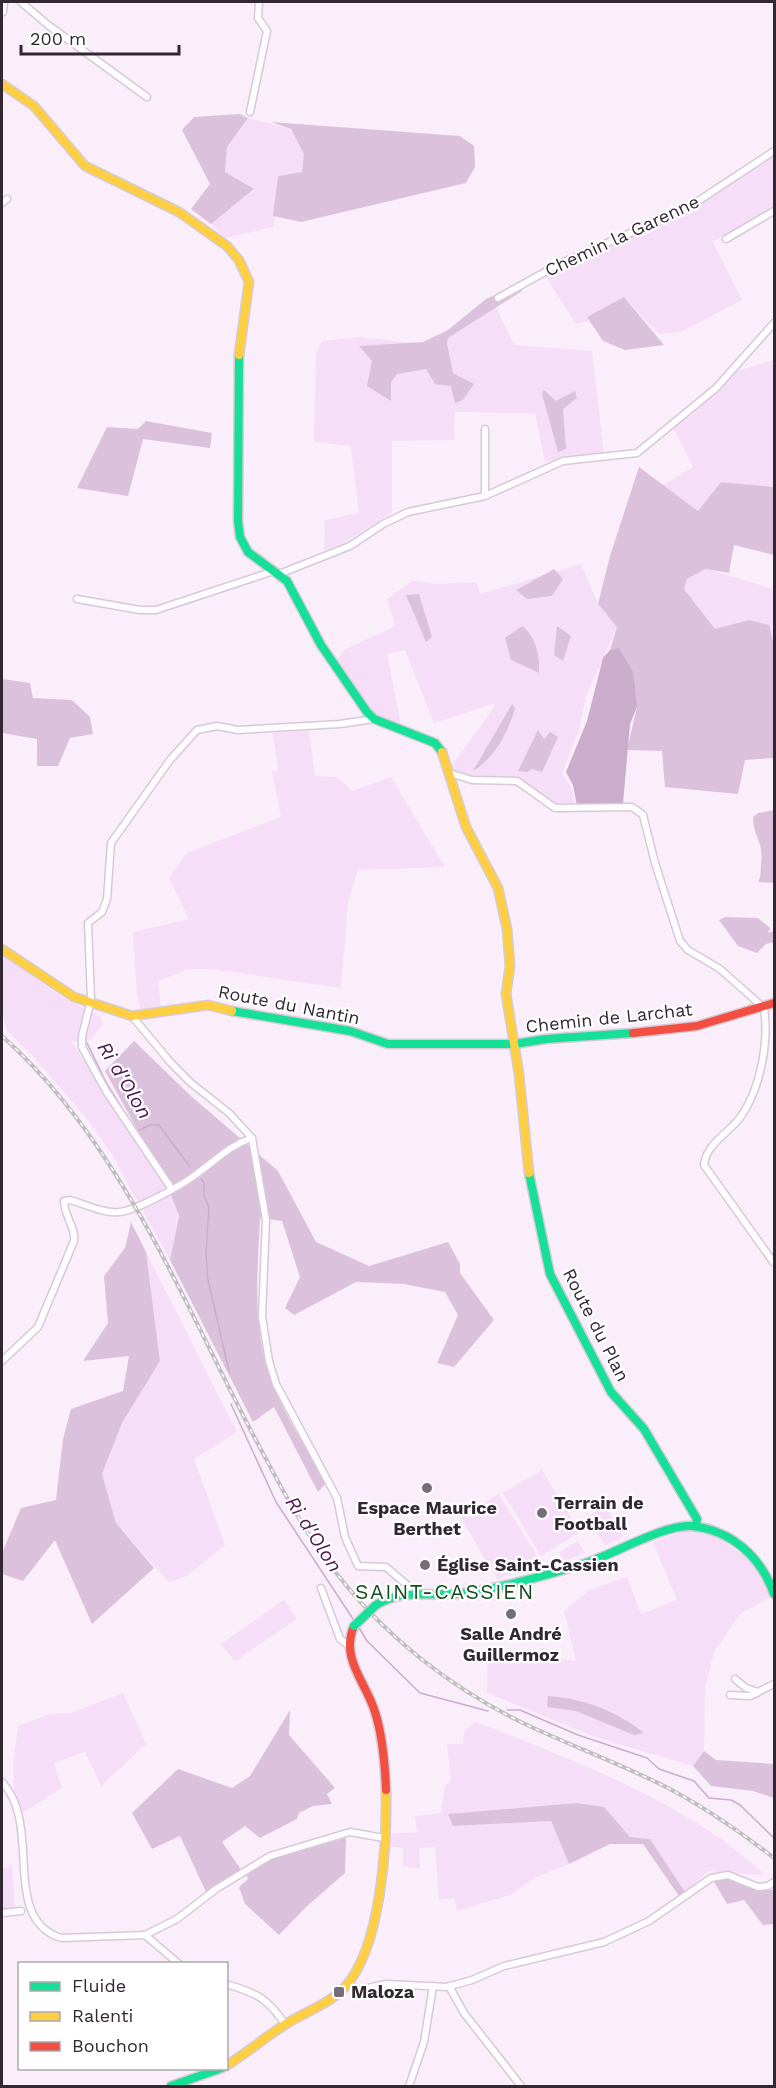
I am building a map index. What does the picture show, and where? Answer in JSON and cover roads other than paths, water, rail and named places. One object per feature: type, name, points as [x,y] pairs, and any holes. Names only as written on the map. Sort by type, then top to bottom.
[{"type":"street","points":[[3,12],[4,2]]},
{"type":"street","points":[[21,2],[48,25],[147,97]]},
{"type":"street","points":[[250,112],[267,31],[258,18],[259,2]]},
{"type":"street","points":[[2,84],[22,96],[38,110],[85,166],[173,206],[232,252],[248,278],[249,291],[241,327],[239,364],[238,530],[247,550],[287,581],[328,655],[374,719],[340,724],[238,730],[206,727],[189,736],[111,843],[107,898],[102,912],[88,923],[90,1003],[82,1036],[82,1047],[106,1091],[171,1188]]},
{"type":"street","name":"Chemin la Garenne","points":[[498,298],[561,262],[686,209],[774,151]]},
{"type":"street","points":[[726,239],[774,211]]},
{"type":"street","points":[[77,599],[131,609],[156,610],[275,573],[350,546],[383,524],[408,512],[485,496],[563,461],[637,453],[716,387],[774,323]]},
{"type":"street","points":[[485,429],[485,496]]},
{"type":"street","name":"Route du Plan","points":[[374,719],[414,733],[441,747],[466,827],[498,888],[504,912],[510,966],[506,994],[515,1044],[529,1176],[550,1274],[611,1392],[644,1429],[697,1519],[696,1526]]},
{"type":"street","points":[[449,773],[472,780],[517,781],[555,808],[632,807],[643,815],[655,863],[680,941],[688,950],[720,969],[764,1008],[761,1064],[756,1088],[742,1116],[705,1156],[704,1165],[774,1263]]},
{"type":"street","name":"Route du Nantin","points":[[2,949],[74,997],[132,1017],[208,1005],[256,1017],[350,1031],[388,1044],[499,1042],[515,1044]]},
{"type":"street","name":"Chemin de Larchat","points":[[515,1044],[546,1039],[667,1031],[697,1026],[764,1008],[774,1003]]},
{"type":"street","points":[[132,1017],[178,1069],[229,1113],[252,1138],[266,1220],[262,1317],[269,1361],[276,1384],[337,1498],[345,1537],[358,1566],[386,1567],[407,1586],[410,1594]]},
{"type":"street","points":[[2,1361],[38,1327],[74,1241],[75,1234],[64,1208],[64,1201],[70,1200],[118,1212],[149,1201],[196,1175],[230,1148],[252,1138]]},
{"type":"street","points":[[228,2065],[285,2024],[348,1984],[365,1951],[376,1919],[387,1790],[383,1745],[376,1713],[349,1654],[348,1645],[354,1626],[376,1605],[393,1595],[464,1593],[522,1580],[611,1555],[680,1526],[696,1526],[728,1538],[749,1551],[763,1567],[774,1594]]},
{"type":"street","points":[[321,1588],[340,1639],[348,1645]]},
{"type":"street","points":[[735,1679],[746,1688],[758,1692]]},
{"type":"street","points":[[730,1695],[750,1696],[774,1684]]},
{"type":"street","points":[[2,1782],[12,1793],[16,1822],[15,1859]]},
{"type":"street","points":[[18,1902],[27,1921],[47,1935],[61,1938],[145,1935],[177,1919],[216,1889],[279,1852],[314,1845],[350,1832],[384,1838]]},
{"type":"street","points":[[348,1984],[359,1990],[386,1984],[449,1986],[504,1966],[604,1942],[649,1921],[711,1878],[728,1875],[758,1887],[768,1886],[774,1882]]},
{"type":"street","points":[[2,1913],[21,1911]]},
{"type":"street","points":[[145,1935],[177,1962]]},
{"type":"street","points":[[228,1985],[248,1990],[269,2002],[285,2024]]},
{"type":"street","points":[[409,2086],[424,2042],[433,1986]]},
{"type":"street","points":[[449,1986],[464,2013],[521,2086]]},
{"type":"street","points":[[171,2086],[216,2070]]},
{"type":"waterway","name":"Ri d'Olon","points":[[87,1043],[107,1084],[133,1126]]},
{"type":"waterway","name":"Ri d'Olon","points":[[136,1132],[150,1125],[159,1125],[190,1167]]},
{"type":"waterway","name":"Ri d'Olon","points":[[201,1179],[209,1207],[206,1254],[208,1280],[229,1371]]},
{"type":"waterway","name":"Ri d'Olon","points":[[231,1404],[276,1502],[355,1622]]},
{"type":"waterway","name":"Ri d'Olon","points":[[358,1626],[367,1641],[420,1693],[488,1711]]},
{"type":"waterway","name":"Ri d'Olon","points":[[507,1710],[520,1710],[578,1735],[647,1758],[659,1769],[694,1781],[709,1798],[731,1800],[740,1805],[774,1838]]},
{"type":"railway","points":[[2,1036],[44,1079],[82,1125],[116,1175],[176,1282],[294,1511],[325,1559],[356,1597],[398,1640],[470,1694],[523,1723],[677,1793],[720,1819],[774,1858]]},
{"type":"place","name":"Espace Maurice Berthet","points":[[427,1488]]},
{"type":"place","name":"Terrain de Football","points":[[542,1513]]},
{"type":"place","name":"Église Saint-Cassien","points":[[425,1565]]},
{"type":"place","name":"Salle André Guillermoz","points":[[511,1614]]},
{"type":"place","name":"Maloza","points":[[339,1992]]},
{"type":"district","name":"SAINT-CASSIEN","points":[[445,1592]]}]
